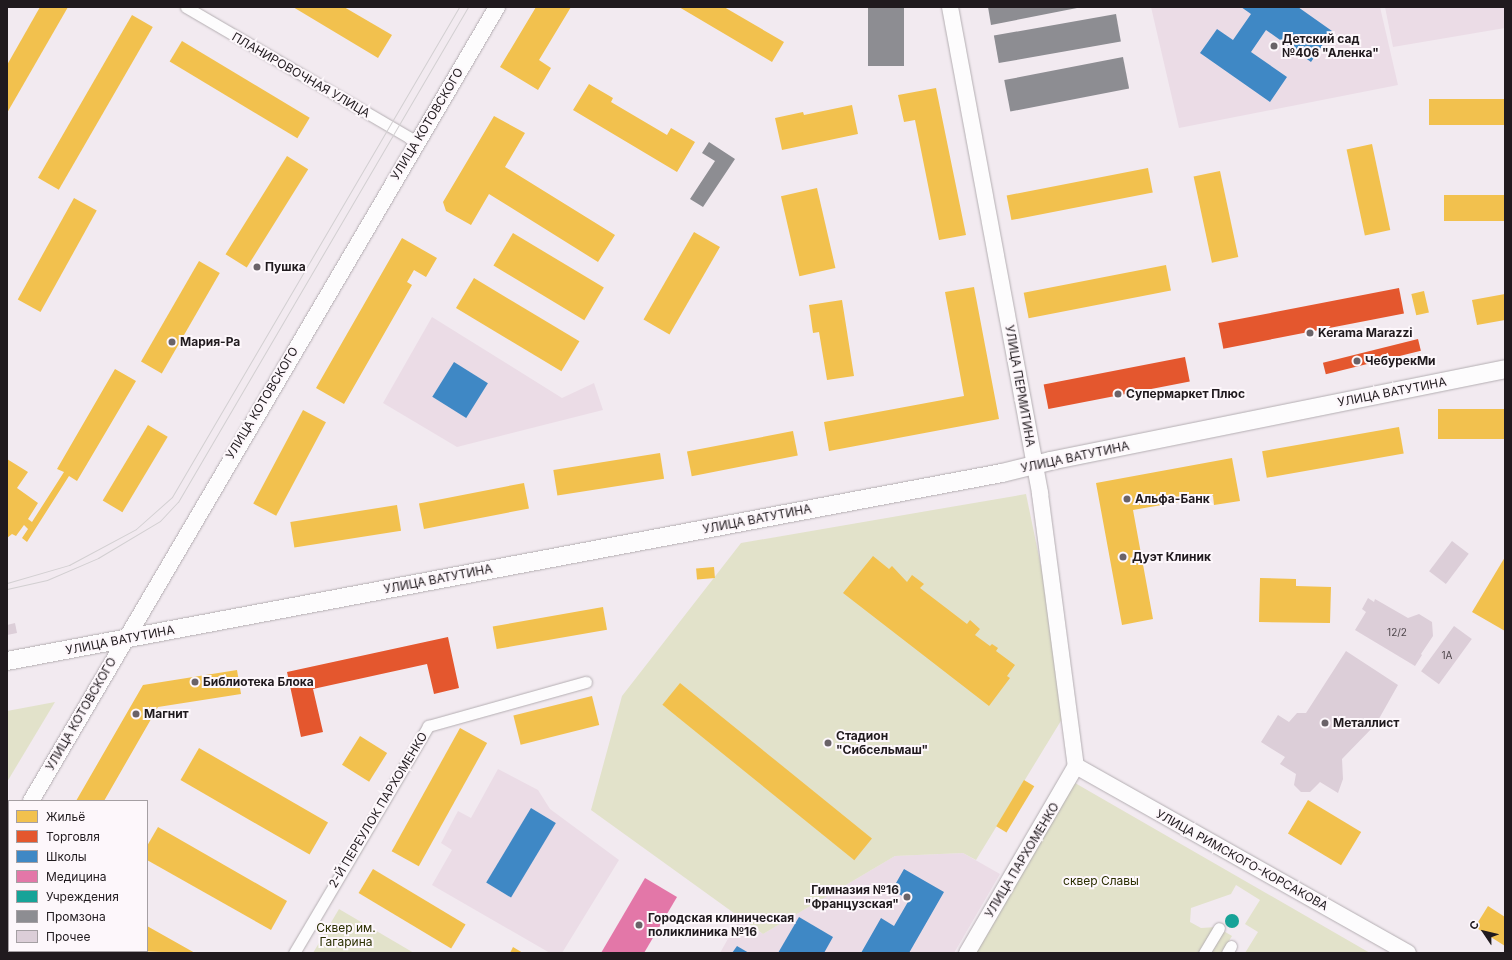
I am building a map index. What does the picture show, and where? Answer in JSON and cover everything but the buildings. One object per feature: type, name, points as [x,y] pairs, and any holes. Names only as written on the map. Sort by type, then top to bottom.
[{"type":"main road","name":"УЛИЦА ВАТУТИНА","points":[[7,661],[1002,473],[1034,465],[1505,369]]},
{"type":"street","name":"ПЛАНИРОВОЧНАЯ УЛИЦА","points":[[186,7],[416,142]]},
{"type":"street","name":"УЛИЦА КОТОВСКОГО","points":[[32,800],[124,639],[497,7]]},
{"type":"street","name":"УЛИЦА ПЕРМИТИНА","points":[[950,7],[1040,494],[1076,766]]},
{"type":"street","name":"2-Й ПЕРЕУЛОК ПАРХОМЕНКО","points":[[294,953],[428,726],[586,682]]},
{"type":"street","name":"УЛИЦА ПАРХОМЕНКО","points":[[967,953],[1076,766]]},
{"type":"street","name":"УЛИЦА РИМСКОГО-КОРСАКОВА","points":[[1076,766],[1408,953]]},
{"type":"street","points":[[1204,953],[1219,928]]},
{"type":"shaded area","name":"Детский сад №406 \"Аленка\"","points":[[1151,7],[1380,7],[1398,85],[1179,128]]},
{"type":"shaded area","points":[[1385,7],[1505,7],[1505,28],[1393,47]]},
{"type":"shaded area","points":[[432,317],[562,398],[594,383],[603,410],[457,447],[383,403]]},
{"type":"shaded area","points":[[498,769],[538,790],[550,809],[619,860],[562,953],[550,953],[432,885],[452,850],[441,843],[458,811],[471,818]]},
{"type":"shaded area","name":"Гимназия №16 \"Французская\"","points":[[963,853],[1000,874],[954,953],[720,953],[739,919],[763,934],[895,856]]},
{"type":"green space","name":"Стадион \"Сибсельмаш\"","points":[[1026,494],[1070,706],[976,860],[963,853],[895,856],[763,934],[591,810],[622,696],[741,543]]},
{"type":"green space","points":[[55,702],[7,782],[7,711]]},
{"type":"green space","name":"сквер Славы","points":[[1075,783],[1370,953],[1245,953],[1258,932],[1245,924],[1260,900],[1236,885],[1231,894],[1191,908],[1190,922],[1201,928],[1217,927],[1232,936],[1224,949],[1231,953],[975,953]]},
{"type":"green space","name":"Сквер им. Гагарина","points":[[339,909],[414,953],[313,953]]},
{"type":"green space","points":[[1232,914],[1237,916],[1239,921],[1237,926],[1232,928],[1227,926],[1225,921],[1227,916]]},
{"type":"tram line","points":[[7,583],[69,565],[136,529],[172,497],[459,7]]},
{"type":"tram line","points":[[7,589],[47,580],[98,558],[160,521],[178,502],[468,7]]},
{"type":"place","name":"Детский сад №406 \"Аленка\"","points":[[1274,46]]},
{"type":"place","name":"Пушка","points":[[257,267]]},
{"type":"place","name":"Kerama Marazzi","points":[[1310,333]]},
{"type":"place","name":"Мария-Ра","points":[[172,342]]},
{"type":"place","name":"ЧебурекМи","points":[[1357,361]]},
{"type":"place","name":"Супермаркет Плюс","points":[[1118,394]]},
{"type":"place","name":"Альфа-Банк","points":[[1127,499]]},
{"type":"place","name":"Дуэт Клиник","points":[[1123,557]]},
{"type":"place","name":"Библиотека Блока","points":[[195,682]]},
{"type":"place","name":"Магнит","points":[[136,714]]},
{"type":"place","name":"Металлист","points":[[1325,723]]},
{"type":"place","name":"Стадион \"Сибсельмаш\"","points":[[828,743]]},
{"type":"place","name":"Гимназия №16 \"Французская\"","points":[[907,897]]},
{"type":"place","name":"Городская клиническая поликлиника №16","points":[[639,925]]}]
